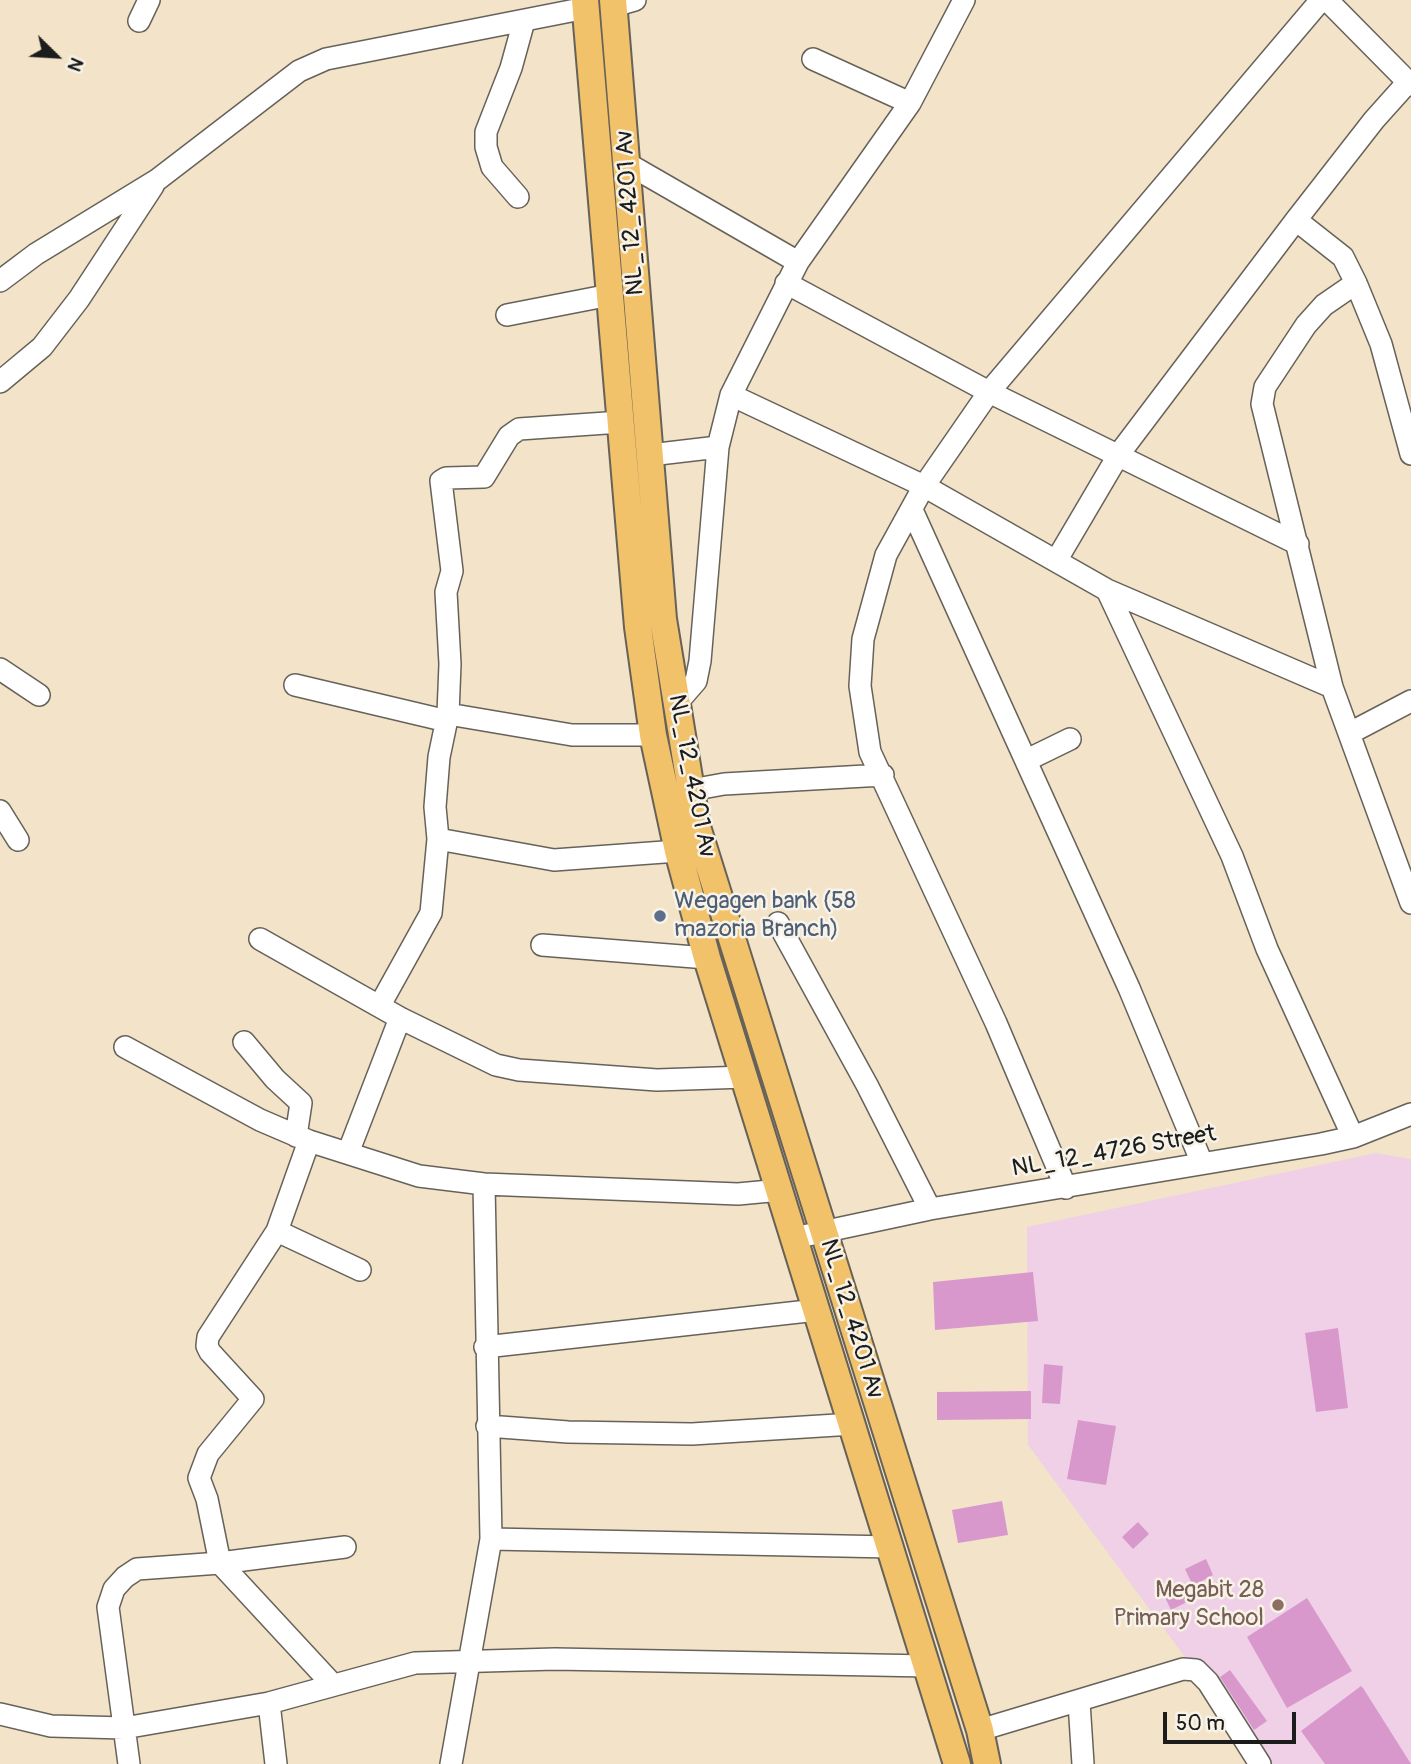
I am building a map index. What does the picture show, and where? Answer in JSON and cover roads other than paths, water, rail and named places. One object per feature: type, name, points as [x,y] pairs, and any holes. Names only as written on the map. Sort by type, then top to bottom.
[{"type":"main road","name":"NL_12_4201 Av","points":[[621,2],[628,164],[663,619],[697,827],[980,1730],[987,1764]]},
{"type":"main road","name":"NL_12_4201 Av","points":[[586,4],[638,627],[653,735],[678,851],[707,958],[892,1547],[957,1764]]},
{"type":"street","points":[[139,21],[149,0]]},
{"type":"street","points":[[677,704],[696,681],[700,661],[718,447],[731,395],[798,262],[910,103],[964,0]]},
{"type":"street","points":[[1066,1188],[996,1023],[870,752],[860,686],[863,639],[886,555],[924,486],[989,392],[1321,0]]},
{"type":"street","points":[[1056,561],[1119,454],[1374,120],[1410,84],[1327,0]]},
{"type":"street","points":[[0,281],[36,254],[157,180],[299,71],[326,59],[524,21],[586,4]]},
{"type":"street","points":[[519,197],[492,167],[486,147],[486,131],[511,68],[524,21]]},
{"type":"street","points":[[813,59],[910,103]]},
{"type":"street","points":[[628,164],[798,262]]},
{"type":"street","points":[[0,382],[42,347],[79,299],[157,180]]},
{"type":"street","points":[[1296,220],[1343,257],[1356,283],[1381,344],[1411,454]]},
{"type":"street","points":[[786,283],[989,392],[1298,544]]},
{"type":"street","points":[[1356,283],[1324,306],[1306,325],[1262,395],[1332,687],[1411,902]]},
{"type":"street","points":[[506,315],[610,295]]},
{"type":"street","points":[[731,395],[924,486],[1107,590],[1332,687]]},
{"type":"street","points":[[380,1005],[431,913],[438,839],[436,783],[447,717],[450,664],[446,592],[452,571],[441,481],[446,478],[484,477],[509,436],[519,429],[621,422]]},
{"type":"street","points":[[649,455],[718,447]]},
{"type":"street","points":[[912,510],[1129,988],[1202,1163]]},
{"type":"street","points":[[1107,590],[1232,856],[1267,949],[1353,1137]]},
{"type":"street","points":[[0,669],[39,695]]},
{"type":"street","points":[[295,685],[447,717],[572,735],[653,735]]},
{"type":"street","points":[[1350,733],[1411,701]]},
{"type":"street","points":[[1027,760],[1070,739]]},
{"type":"street","points":[[691,790],[724,784],[883,775]]},
{"type":"street","points":[[0,811],[18,840]]},
{"type":"street","points":[[438,839],[554,859],[678,851]]},
{"type":"street","points":[[778,923],[930,1209]]},
{"type":"street","points":[[260,939],[475,1058],[519,1070],[657,1080],[745,1077]]},
{"type":"street","points":[[542,945],[707,958]]},
{"type":"street","points":[[348,1153],[400,1018]]},
{"type":"street","points":[[244,1042],[275,1079],[301,1103],[302,1138],[277,1231],[208,1337],[206,1346],[210,1353],[253,1399],[208,1454],[199,1478],[207,1499],[220,1563],[267,1618],[333,1685]]},
{"type":"street","points":[[125,1047],[260,1120],[302,1138],[419,1176],[484,1184],[738,1194],[781,1191]]},
{"type":"street","name":"NL_12_4726 Street","points":[[794,1238],[930,1209],[1066,1188],[1353,1137],[1411,1114]]},
{"type":"street","points":[[451,1764],[491,1539],[485,1348],[484,1184]]},
{"type":"street","points":[[277,1231],[360,1270]]},
{"type":"street","points":[[485,1348],[817,1310]]},
{"type":"street","points":[[487,1426],[568,1432],[692,1434],[853,1424]]},
{"type":"street","points":[[491,1539],[892,1547]]},
{"type":"street","points":[[129,1764],[108,1607],[114,1589],[136,1569],[220,1563],[345,1548]]},
{"type":"street","points":[[0,1714],[51,1726],[124,1728],[269,1703],[415,1663],[555,1659],[928,1666]]},
{"type":"street","points":[[980,1730],[1182,1669],[1196,1670],[1208,1682],[1256,1762]]},
{"type":"street","points":[[1079,1702],[1083,1764]]},
{"type":"street","points":[[269,1703],[276,1764]]},
{"type":"place","name":"Wegagen bank (58 mazoria Branch)","points":[[660,916]]},
{"type":"place","name":"Megabit 28 Primary School","points":[[1278,1605]]}]
